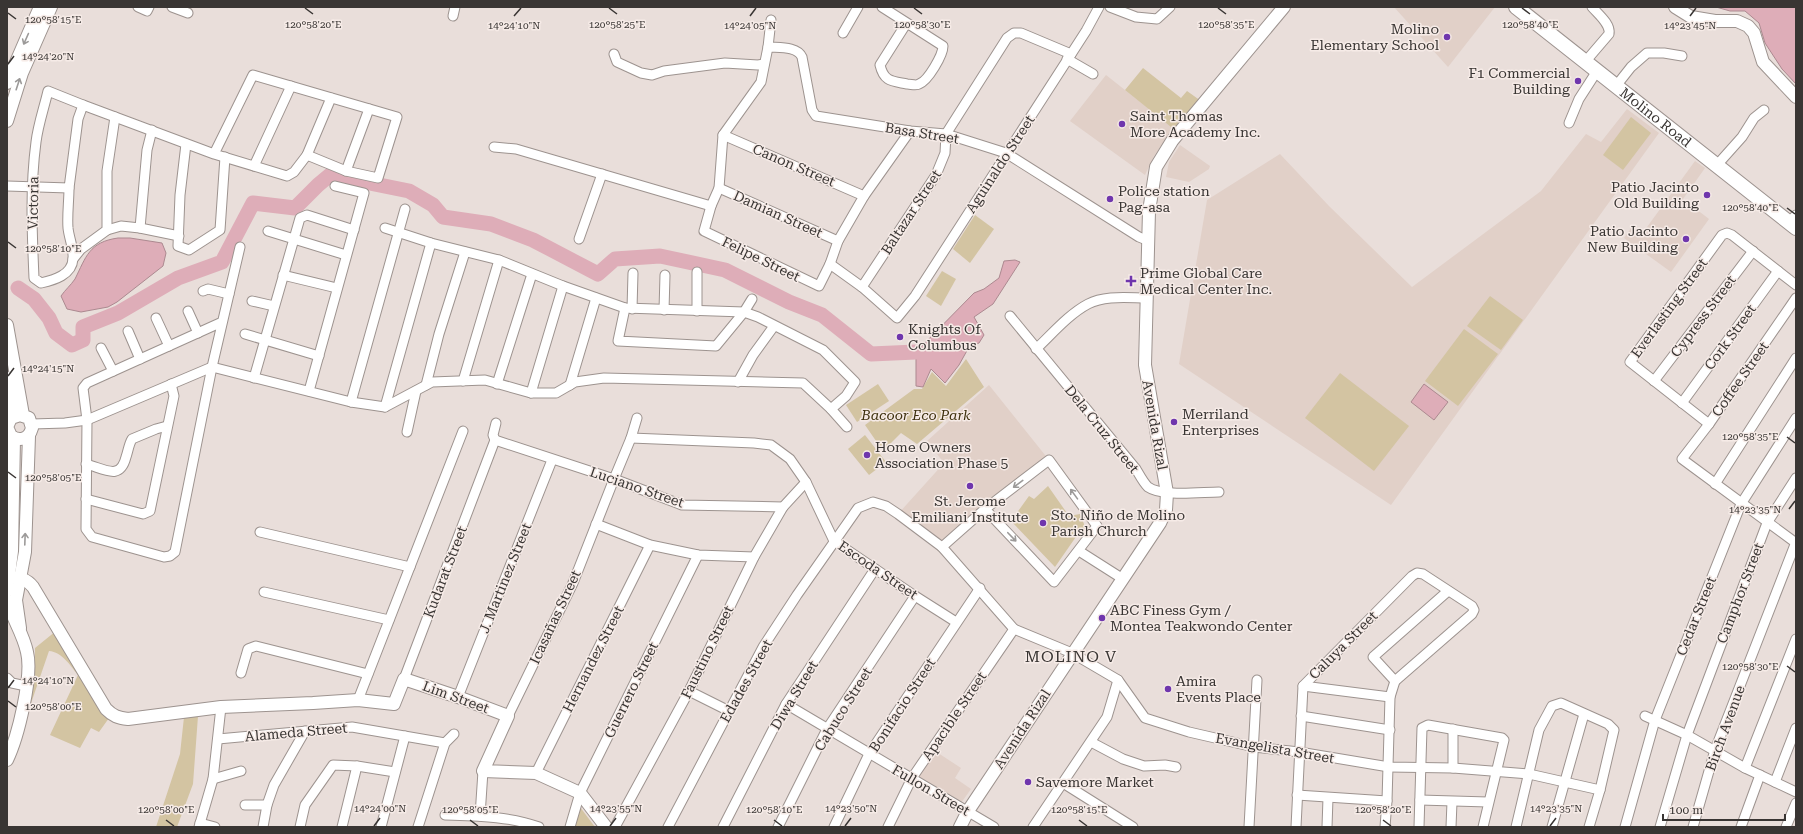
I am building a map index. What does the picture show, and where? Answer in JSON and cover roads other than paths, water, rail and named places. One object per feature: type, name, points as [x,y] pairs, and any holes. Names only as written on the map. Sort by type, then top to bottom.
[{"type":"main road","name":"Molino Road","points":[[1516,7],[1717,165],[1794,221]]},
{"type":"street","points":[[7,83],[40,7]]},
{"type":"street","points":[[7,121],[22,72],[51,7]]},
{"type":"street","points":[[138,7],[147,11],[149,7]]},
{"type":"street","points":[[172,7],[188,13]]},
{"type":"street","points":[[843,33],[858,7]]},
{"type":"street","points":[[882,7],[906,24],[944,46],[943,54],[924,82],[918,85],[890,81],[882,74],[880,65],[906,24]]},
{"type":"street","name":"Aguinaldo Street","points":[[862,287],[897,318],[915,296],[1086,31],[1099,7]]},
{"type":"street","points":[[1110,7],[1136,17],[1157,18],[1170,7]]},
{"type":"street","name":"Avenida Rizal","points":[[960,827],[968,811],[1160,523],[1166,510],[1167,492],[1145,364],[1149,210],[1156,167],[1162,154],[1284,7]]},
{"type":"street","points":[[1585,62],[1609,34],[1610,30],[1592,7]]},
{"type":"street","points":[[1674,7],[1690,17],[1715,21],[1737,21],[1748,26],[1754,33],[1763,62],[1796,97]]},
{"type":"street","points":[[494,147],[516,149],[711,206],[719,188],[723,135],[760,82],[768,48],[772,20]]},
{"type":"street","points":[[946,134],[1007,38],[1014,33],[1021,33],[1069,56],[1093,74]]},
{"type":"street","name":"Basa Street","points":[[768,48],[795,50],[800,52],[812,110],[816,116],[910,131],[946,134],[1006,153],[1139,237],[1149,241]]},
{"type":"street","points":[[1616,86],[1631,67],[1647,53],[1666,53],[1682,56]]},
{"type":"street","points":[[614,54],[617,62],[645,74],[652,75],[664,71],[724,63],[764,67]]},
{"type":"street","points":[[1568,123],[1579,99],[1597,71]]},
{"type":"street","points":[[214,154],[253,75],[397,117],[378,178],[346,170],[307,155]]},
{"type":"street","points":[[254,166],[291,86]]},
{"type":"street","name":"Victoria","points":[[73,259],[69,269],[55,280],[41,283],[34,278],[32,187],[36,141],[48,92],[83,105]]},
{"type":"street","points":[[73,259],[68,227],[69,188],[78,119],[83,105],[214,154],[287,176],[294,172],[307,155],[331,98]]},
{"type":"street","points":[[346,170],[370,109]]},
{"type":"street","points":[[1717,165],[1742,137],[1754,118],[1764,110]]},
{"type":"street","points":[[107,230],[107,171],[115,116]]},
{"type":"street","points":[[140,228],[147,150],[152,130]]},
{"type":"street","points":[[862,287],[830,264],[838,241],[864,196],[910,131]]},
{"type":"street","name":"Baltazar Street","points":[[862,287],[936,175],[946,153],[946,134]]},
{"type":"street","name":"Canon Street","points":[[723,135],[864,196]]},
{"type":"street","points":[[186,144],[180,194],[178,246],[189,250],[220,230],[225,157]]},
{"type":"street","points":[[579,239],[602,174]]},
{"type":"street","points":[[7,186],[69,188]]},
{"type":"street","points":[[309,392],[364,193],[335,186]]},
{"type":"street","name":"Damian Street","points":[[719,188],[838,241]]},
{"type":"street","name":"Felipe Street","points":[[711,206],[704,232],[819,286],[830,264]]},
{"type":"street","points":[[351,402],[405,209]]},
{"type":"street","points":[[254,378],[300,218],[304,215],[354,230]]},
{"type":"street","points":[[73,259],[81,249],[107,230],[121,226],[140,228],[179,236]]},
{"type":"street","points":[[385,228],[431,243],[499,260],[563,286],[629,308],[744,312],[758,317],[823,350],[855,382],[846,396],[831,409]]},
{"type":"street","points":[[268,231],[346,255]]},
{"type":"street","name":"Everlasting Street","points":[[1709,424],[1630,362],[1722,235],[1727,233],[1732,235],[1753,251]]},
{"type":"street","points":[[384,407],[431,243]]},
{"type":"street","points":[[222,322],[87,383],[83,388],[87,420],[86,529],[92,537],[164,557],[170,556],[175,552],[212,367],[240,247]]},
{"type":"street","points":[[1753,251],[1796,286]]},
{"type":"street","name":"Cypress Street","points":[[1654,381],[1753,251]]},
{"type":"street","points":[[426,385],[439,334],[465,252]]},
{"type":"street","points":[[463,381],[499,260]]},
{"type":"street","name":"Cork Street","points":[[1682,402],[1778,271]]},
{"type":"street","points":[[633,272],[629,308],[618,341],[716,346],[744,312],[752,299]]},
{"type":"street","points":[[697,272],[697,311]]},
{"type":"street","points":[[497,384],[532,274]]},
{"type":"street","points":[[284,275],[338,288]]},
{"type":"street","points":[[664,310],[665,275]]},
{"type":"street","points":[[531,393],[563,286]]},
{"type":"street","points":[[203,291],[208,290],[229,294]]},
{"type":"street","points":[[570,385],[596,298]]},
{"type":"street","points":[[1036,349],[1070,318],[1089,304],[1110,298],[1147,298]]},
{"type":"street","name":"Coffee Street","points":[[1715,484],[1682,459],[1709,424],[1796,298]]},
{"type":"street","points":[[252,301],[274,306]]},
{"type":"street","points":[[188,310],[198,332]]},
{"type":"street","name":"Dela Cruz Street","points":[[1010,316],[1136,469],[1147,486],[1155,491],[1219,492]]},
{"type":"street","points":[[156,318],[169,346]]},
{"type":"street","points":[[7,325],[18,416]]},
{"type":"street","points":[[738,382],[753,355],[774,326]]},
{"type":"street","points":[[128,330],[140,359]]},
{"type":"street","points":[[245,334],[319,356]]},
{"type":"street","points":[[101,348],[113,371]]},
{"type":"street","points":[[1796,358],[1715,484],[1796,543]]},
{"type":"street","points":[[9,433],[22,440],[30,430],[87,420],[212,367],[351,402],[384,407],[432,382],[485,380],[531,393],[556,393],[575,382],[604,378],[803,383],[831,409],[847,427]]},
{"type":"street","points":[[7,378],[18,416]]},
{"type":"street","points":[[86,499],[143,514],[150,511],[174,396],[171,384]]},
{"type":"street","points":[[407,432],[416,391]]},
{"type":"street","points":[[7,591],[12,577],[25,552],[30,430],[28,418],[18,416],[9,420],[7,427],[9,433],[12,577],[20,628],[28,653],[29,667],[14,746],[7,760]]},
{"type":"street","name":"Icasañas Street","points":[[480,816],[483,771],[573,582],[631,438],[637,418]]},
{"type":"street","name":"Cedar Street","points":[[1625,827],[1655,720],[1741,504],[1796,418]]},
{"type":"street","name":"Kudarat Street","points":[[358,700],[394,704],[495,440],[493,434],[496,423]]},
{"type":"street","points":[[86,464],[115,472],[120,470],[124,466],[132,439],[156,429],[168,426]]},
{"type":"street","points":[[12,577],[33,587],[106,709],[112,715],[119,718],[128,719],[221,707],[358,700],[463,431]]},
{"type":"street","name":"Escoda Street","points":[[631,438],[754,442],[771,445],[790,458],[806,482],[834,541],[956,622]]},
{"type":"street","name":"Luciano Street","points":[[495,440],[552,460],[614,479],[682,505],[783,507]]},
{"type":"street","name":"J. Martinez Street","points":[[458,696],[552,460]]},
{"type":"street","points":[[942,547],[985,509],[1050,460],[1097,526],[1054,582],[985,509]]},
{"type":"street","name":"Camphor Street","points":[[1660,827],[1687,735],[1767,523],[1796,478]]},
{"type":"street","name":"Faustino Street","points":[[615,827],[689,691],[754,557],[783,507],[806,482]]},
{"type":"street","name":"Evangelista Street","points":[[834,541],[858,508],[873,502],[886,506],[942,547],[980,588],[1014,629],[1072,653],[1118,680],[1145,718],[1189,732],[1254,747],[1299,752],[1389,767],[1453,768],[1529,774],[1600,790]]},
{"type":"street","points":[[596,524],[650,544],[698,554],[754,557]]},
{"type":"street","points":[[260,532],[410,567]]},
{"type":"street","name":"Edades Street","points":[[668,827],[763,646],[834,541]]},
{"type":"street","name":"Birch Avenue","points":[[1694,827],[1715,750],[1796,543]]},
{"type":"street","name":"Hernandez Street","points":[[536,773],[650,544]]},
{"type":"street","points":[[1079,551],[1123,579]]},
{"type":"street","name":"Guerrero Street","points":[[570,827],[580,793],[698,554]]},
{"type":"street","name":"Diwa Street","points":[[723,827],[786,704],[875,568]]},
{"type":"street","name":"Caluya Street","points":[[1296,827],[1303,686],[1412,576],[1423,574],[1448,591]]},
{"type":"street","name":"Bonifacio Street","points":[[834,827],[869,754],[980,588]]},
{"type":"street","points":[[1385,827],[1389,767],[1390,697],[1395,681],[1472,614],[1474,610],[1472,606],[1448,591],[1373,657],[1395,681]]},
{"type":"street","points":[[264,592],[389,620]]},
{"type":"street","name":"Cabuco Street","points":[[778,827],[827,729],[915,596]]},
{"type":"street","points":[[7,600],[10,610],[20,628]]},
{"type":"street","name":"Apacible Street","points":[[888,827],[912,778],[1014,629]]},
{"type":"street","points":[[1745,768],[1796,639]]},
{"type":"street","points":[[241,674],[248,649],[256,646],[368,674]]},
{"type":"street","name":"Lim Street","points":[[404,679],[458,696],[508,716]]},
{"type":"street","points":[[1033,827],[1108,717],[1118,680]]},
{"type":"street","points":[[1249,827],[1257,680]]},
{"type":"street","points":[[9,682],[26,686]]},
{"type":"street","points":[[1303,686],[1390,697]]},
{"type":"street","points":[[689,691],[729,711]]},
{"type":"street","name":"Fullon Street","points":[[786,704],[994,827]]},
{"type":"street","points":[[1516,827],[1539,730],[1552,706],[1562,704],[1608,724],[1614,730],[1600,790],[1589,827]]},
{"type":"street","points":[[215,827],[199,825],[213,779],[221,707]]},
{"type":"street","points":[[1552,827],[1584,714]]},
{"type":"street","points":[[1301,716],[1390,730]]},
{"type":"street","points":[[1645,716],[1687,735],[1745,768],[1796,792]]},
{"type":"street","points":[[1419,827],[1422,728],[1428,725],[1504,738],[1483,827]]},
{"type":"street","name":"Alameda Street","points":[[218,739],[352,727],[445,743]]},
{"type":"street","points":[[1774,782],[1796,728]]},
{"type":"street","points":[[1453,729],[1453,768]]},
{"type":"street","points":[[263,827],[267,805],[274,786],[305,731]]},
{"type":"street","points":[[418,827],[445,743],[454,734]]},
{"type":"street","points":[[381,827],[405,736]]},
{"type":"street","points":[[1091,742],[1123,759],[1144,766],[1176,767]]},
{"type":"street","points":[[300,827],[305,805],[330,768],[336,764],[395,772]]},
{"type":"street","points":[[342,827],[357,766]]},
{"type":"street","points":[[213,779],[241,771]]},
{"type":"street","points":[[483,771],[536,773],[580,793],[606,827]]},
{"type":"street","points":[[1741,827],[1760,775]]},
{"type":"street","points":[[1063,783],[1133,827]]},
{"type":"street","points":[[1297,795],[1387,801]]},
{"type":"street","points":[[1327,827],[1328,798]]},
{"type":"street","points":[[1420,800],[1488,802]]},
{"type":"street","points":[[1451,827],[1452,802]]},
{"type":"street","points":[[1786,827],[1796,804]]},
{"type":"street","points":[[245,805],[267,805]]},
{"type":"street","points":[[445,815],[480,816],[527,823],[539,827]]},
{"type":"waterway","points":[[18,288],[34,299],[49,318],[56,333],[72,345],[83,340],[83,327],[118,313],[178,278],[222,262],[253,203],[295,208],[330,175],[409,191],[433,205],[443,217],[491,224],[533,240],[598,274],[615,259],[660,256],[725,270],[789,302],[822,315],[871,354],[916,352]]},
{"type":"place","name":"Molino Elementary School","points":[[1447,37]]},
{"type":"place","name":"F1 Commercial Building","points":[[1578,81]]},
{"type":"place","name":"Saint Thomas More Academy Inc.","points":[[1122,124]]},
{"type":"place","name":"Patio Jacinto Old Building","points":[[1707,195]]},
{"type":"place","name":"Police station Pag-asa","points":[[1110,199]]},
{"type":"place","name":"Patio Jacinto New Building","points":[[1686,239]]},
{"type":"place","name":"Prime Global Care Medical Center Inc.","points":[[1131,281]]},
{"type":"place","name":"Knights Of Columbus","points":[[900,337]]},
{"type":"place","name":"Merriland Enterprises","points":[[1174,422]]},
{"type":"place","name":"Home Owners Association Phase 5","points":[[867,455]]},
{"type":"place","name":"St. Jerome Emiliani Institute","points":[[970,486]]},
{"type":"place","name":"Sto. Niño de Molino Parish Church","points":[[1043,523]]},
{"type":"place","name":"ABC Finess Gym / Montea Teakwondo Center","points":[[1102,618]]},
{"type":"place","name":"Amira Events Place","points":[[1168,689]]},
{"type":"place","name":"Savemore Market","points":[[1028,782]]},
{"type":"district","name":"MOLINO V","points":[[1071,656]]},
{"type":"park label","name":"Bacoor Eco Park","points":[[916,415]]}]
